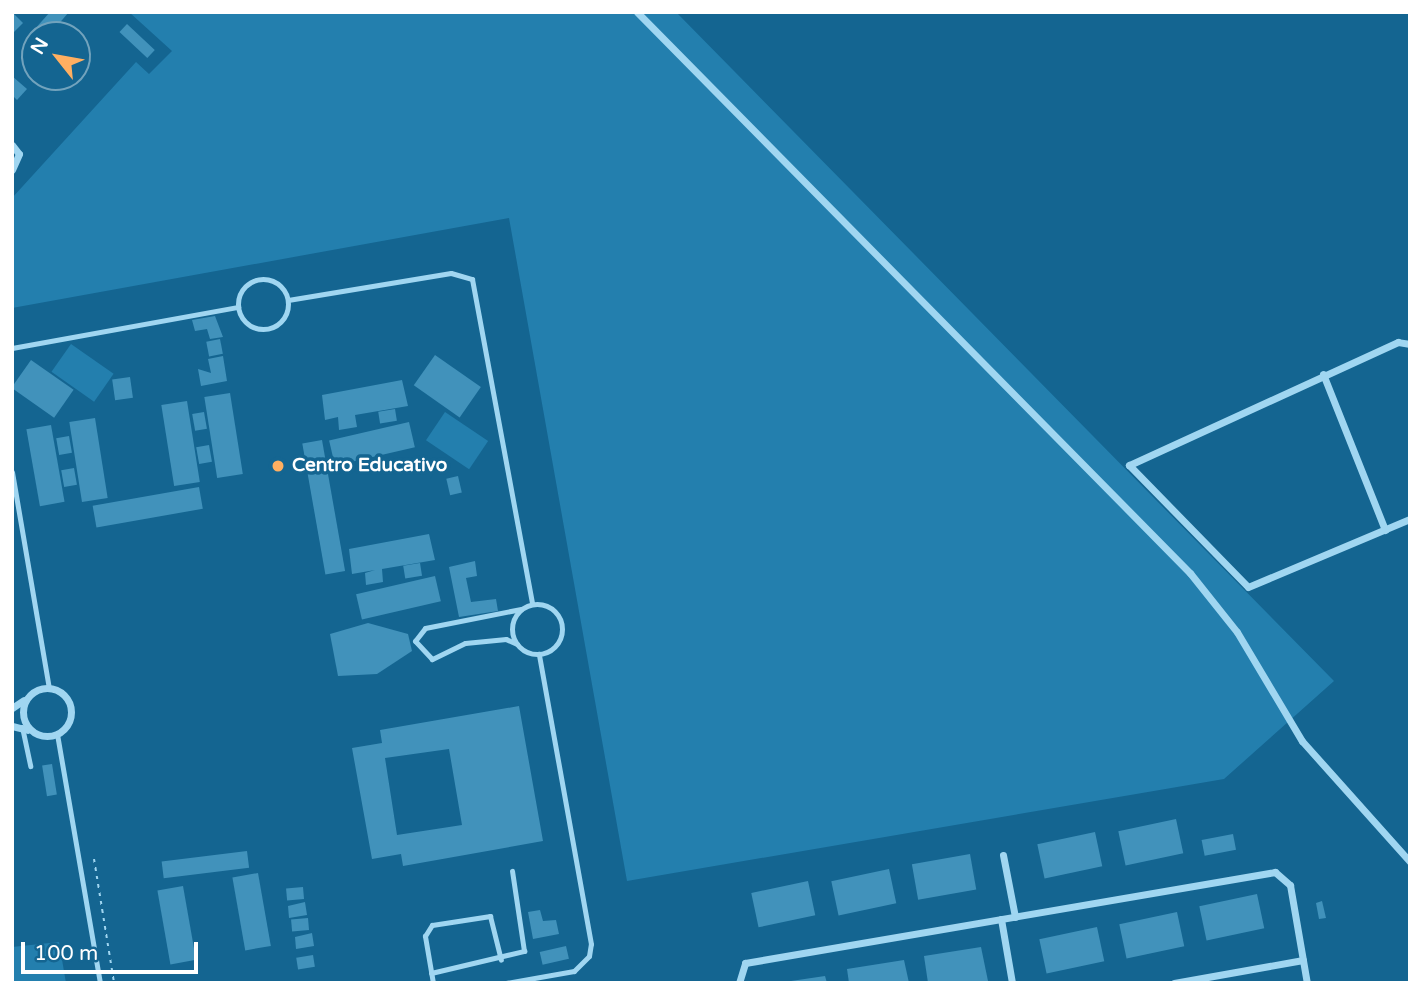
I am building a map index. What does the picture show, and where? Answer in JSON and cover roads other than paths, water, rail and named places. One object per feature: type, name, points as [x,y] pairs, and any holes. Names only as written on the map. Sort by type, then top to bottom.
[{"type":"street","points":[[638,12],[1190,573],[1237,632],[1302,741],[1410,862]]},
{"type":"street","points":[[12,145],[19,154],[12,170]]},
{"type":"street","points":[[1410,344],[1398,342],[1135,458],[1129,470],[1248,587],[1410,519]]},
{"type":"street","points":[[1323,374],[1385,530]]},
{"type":"street","points":[[12,708],[50,688],[65,695],[71,709],[57,734],[35,734],[22,727],[12,726]]},
{"type":"street","points":[[27,698],[22,714],[35,734]]},
{"type":"street","points":[[1003,855],[1015,917]]},
{"type":"street","points":[[739,983],[745,963],[1275,872],[1290,885],[1307,983]]},
{"type":"street","points":[[1001,919],[1012,983]]},
{"type":"street","points":[[1174,983],[1214,979],[1303,960]]},
{"type":"lane","points":[[288,300],[451,273],[472,279],[532,604]]},
{"type":"lane","points":[[264,279],[280,285],[288,300],[286,316],[267,330],[244,322],[238,307],[248,284],[264,279]]},
{"type":"lane","points":[[12,348],[238,307]]},
{"type":"lane","points":[[12,472],[50,688]]},
{"type":"lane","points":[[532,604],[558,612],[563,625],[561,639],[539,654],[506,639],[465,643],[432,659],[415,641],[425,628],[521,609],[532,604]]},
{"type":"lane","points":[[517,644],[514,620],[521,609]]},
{"type":"lane","points":[[506,983],[574,971],[589,956],[591,944],[539,654]]},
{"type":"lane","points":[[22,727],[30,766]]},
{"type":"lane","points":[[57,734],[100,983]]},
{"type":"lane","points":[[431,973],[520,956],[526,944],[513,871]]},
{"type":"lane","points":[[433,983],[427,930],[482,915],[495,921],[502,960]]},
{"type":"place","name":"Centro Educativo","points":[[278,466]]}]
